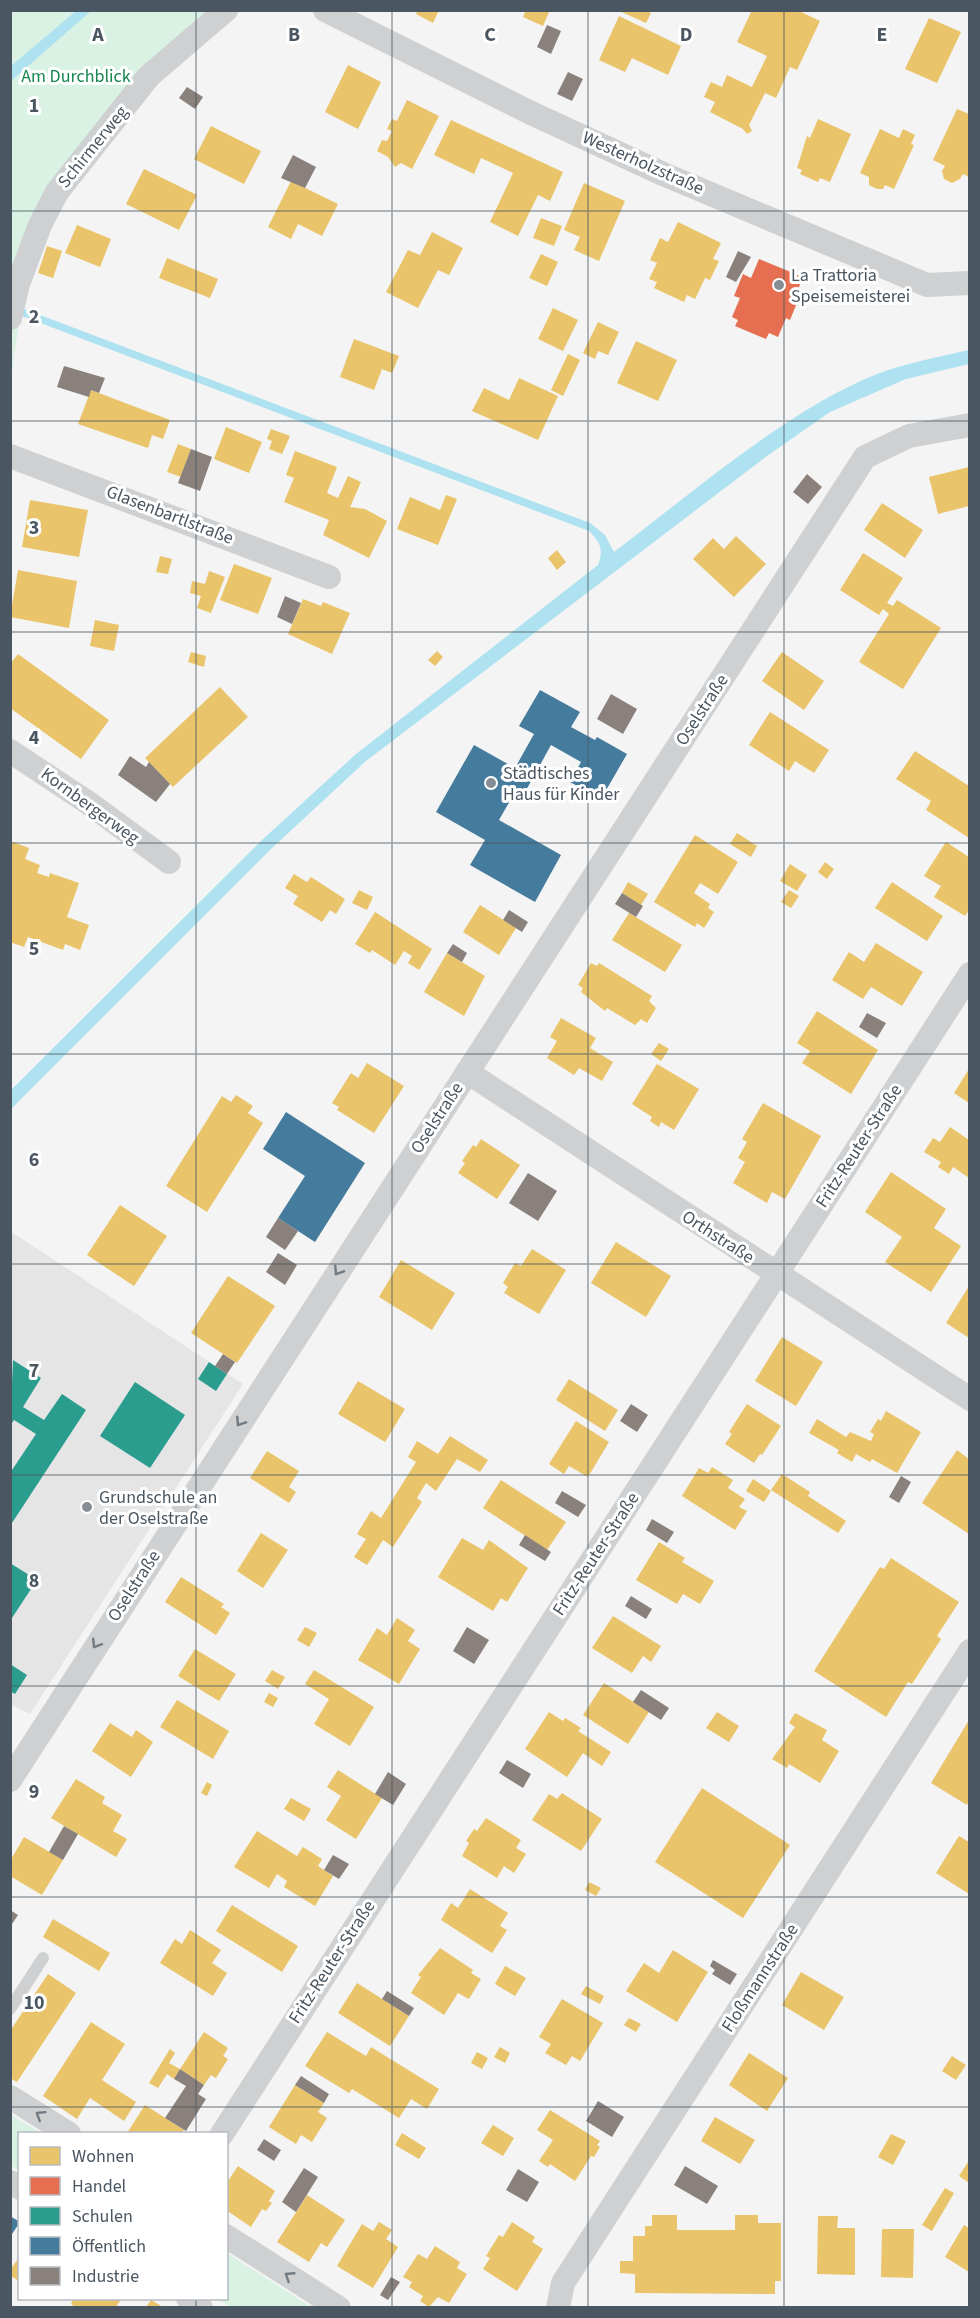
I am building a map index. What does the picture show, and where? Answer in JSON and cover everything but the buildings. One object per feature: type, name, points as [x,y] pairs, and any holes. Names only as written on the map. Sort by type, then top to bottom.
[{"type":"street","name":"Schirmerweg","points":[[12,308],[40,225],[57,192],[149,76],[226,10]]},
{"type":"street","name":"Westerholzstraße","points":[[325,10],[530,112],[663,174],[927,285],[969,283]]},
{"type":"street","name":"Oselstraße","points":[[10,1780],[865,457],[909,436],[969,425]]},
{"type":"street","name":"Glasenbartlstraße","points":[[10,456],[329,577]]},
{"type":"street","name":"Kornbergerweg","points":[[10,751],[90,804],[169,862]]},
{"type":"street","name":"Fritz-Reuter-Straße","points":[[223,2132],[969,974]]},
{"type":"street","name":"Orthstraße","points":[[467,1072],[969,1399]]},
{"type":"street","name":"Floßmannstraße","points":[[558,2307],[563,2283],[969,1651]]},
{"type":"street","points":[[10,2097],[67,2132]]},
{"type":"street","points":[[228,2237],[339,2307]]},
{"type":"lane","points":[[10,2009],[43,1958]]},
{"type":"shaded area","name":"Grundschule an der Oselstraße","points":[[10,1231],[243,1384],[30,1714],[10,1704]]},
{"type":"green space","name":"Am Durchblick","points":[[11,11],[241,11],[155,83],[58,202],[24,289],[11,378]]},
{"type":"green space","points":[[10,2114],[39,2132],[18,2132],[18,2170],[11,2165]]},
{"type":"green space","points":[[228,2254],[311,2307],[231,2307],[219,2300],[228,2300]]},
{"type":"water","points":[[76,11],[91,11],[11,81],[11,66]]},
{"type":"water","points":[[11,304],[590,523],[605,535],[614,552],[741,454],[809,408],[843,389],[888,370],[969,350],[969,364],[906,379],[830,412],[767,456],[366,761],[271,849],[11,1109],[11,1090],[262,840],[356,754],[598,565],[601,550],[589,531],[22,316]]},
{"type":"place","name":"La Trattoria Speisemeisterei","points":[[779,285]]},
{"type":"place","name":"Städtisches Haus für Kinder","points":[[491,783]]},
{"type":"place","name":"Grundschule an der Oselstraße","points":[[87,1507]]}]
